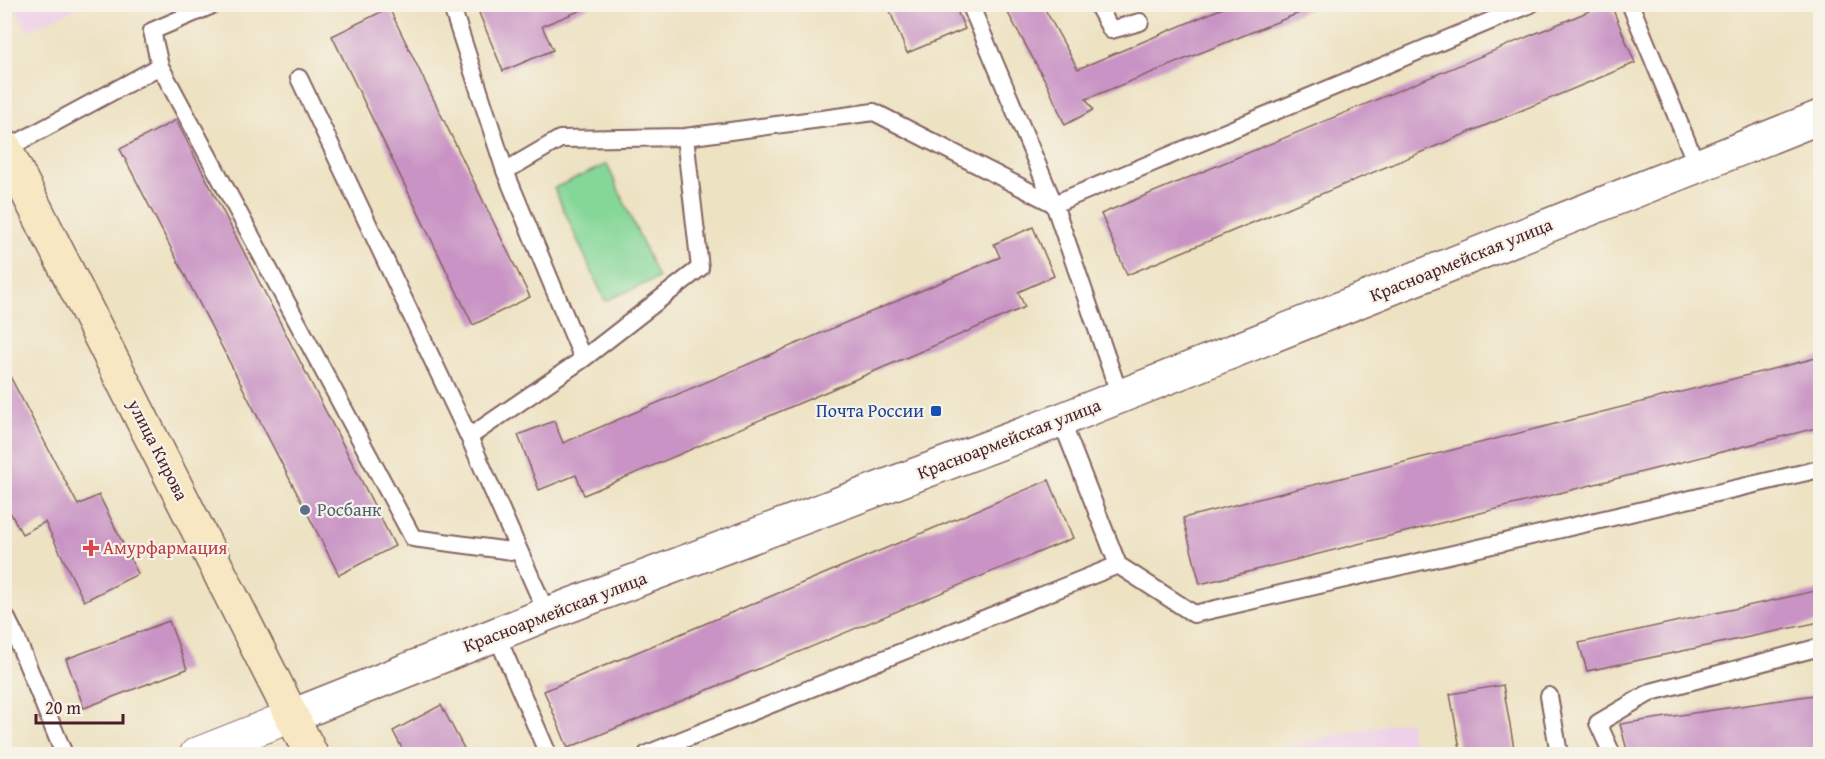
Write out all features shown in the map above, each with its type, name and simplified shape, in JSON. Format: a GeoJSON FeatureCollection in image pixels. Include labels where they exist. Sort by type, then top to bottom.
{"type":"FeatureCollection","features":[{"type":"Feature","properties":{"kind":"main road","name":"улица Кирова"},"geometry":{"type":"LineString","coordinates":[[5,147],[311,754]]}},
{"type":"Feature","properties":{"kind":"street","name":"Красноармейская улица"},"geometry":{"type":"LineString","coordinates":[[196,754],[547,614],[1061,420],[1821,117]]}},
{"type":"Feature","properties":{"kind":"lane"},"geometry":{"type":"LineString","coordinates":[[215,4],[152,31],[160,66],[413,538],[519,552]]}},
{"type":"Feature","properties":{"kind":"lane"},"geometry":{"type":"LineString","coordinates":[[451,4],[505,171],[584,359]]}},
{"type":"Feature","properties":{"kind":"lane"},"geometry":{"type":"LineString","coordinates":[[970,4],[1054,204],[1120,396]]}},
{"type":"Feature","properties":{"kind":"lane"},"geometry":{"type":"LineString","coordinates":[[1097,4],[1111,30],[1140,22]]}},
{"type":"Feature","properties":{"kind":"lane"},"geometry":{"type":"LineString","coordinates":[[505,171],[560,139],[685,137],[874,112],[1054,204],[1531,4]]}},
{"type":"Feature","properties":{"kind":"lane"},"geometry":{"type":"LineString","coordinates":[[1631,5],[1697,166]]}},
{"type":"Feature","properties":{"kind":"lane"},"geometry":{"type":"LineString","coordinates":[[5,147],[160,66]]}},
{"type":"Feature","properties":{"kind":"lane"},"geometry":{"type":"LineString","coordinates":[[299,78],[469,436],[547,614]]}},
{"type":"Feature","properties":{"kind":"lane"},"geometry":{"type":"LineString","coordinates":[[469,436],[584,359],[700,268],[685,137]]}},
{"type":"Feature","properties":{"kind":"lane"},"geometry":{"type":"LineString","coordinates":[[1061,420],[1118,565],[1194,614],[1821,469]]}},
{"type":"Feature","properties":{"kind":"lane"},"geometry":{"type":"LineString","coordinates":[[647,754],[1118,565]]}},
{"type":"Feature","properties":{"kind":"lane"},"geometry":{"type":"LineString","coordinates":[[4,613],[64,754]]}},
{"type":"Feature","properties":{"kind":"lane"},"geometry":{"type":"LineString","coordinates":[[496,634],[548,754]]}},
{"type":"Feature","properties":{"kind":"lane"},"geometry":{"type":"LineString","coordinates":[[1612,754],[1598,723],[1651,692],[1821,647]]}},
{"type":"Feature","properties":{"kind":"lane"},"geometry":{"type":"LineString","coordinates":[[1549,696],[1559,754]]}},
{"type":"Feature","properties":{"kind":"shaded area"},"geometry":{"type":"Polygon","coordinates":[[[14,5],[83,5],[27,31],[14,5]]]}},
{"type":"Feature","properties":{"kind":"shaded area"},"geometry":{"type":"Polygon","coordinates":[[[1409,720],[1414,754],[1244,754],[1409,720]]]}},
{"type":"Feature","properties":{"kind":"green space"},"geometry":{"type":"Polygon","coordinates":[[[607,164],[658,278],[605,301],[554,188],[607,164]]]}},
{"type":"Feature","properties":{"kind":"building"},"geometry":{"type":"Polygon","coordinates":[[[500,4],[594,5],[542,26],[553,50],[503,71],[479,13],[500,4]]]}},
{"type":"Feature","properties":{"kind":"building"},"geometry":{"type":"Polygon","coordinates":[[[887,4],[954,4],[965,29],[907,53],[887,4]]]}},
{"type":"Feature","properties":{"kind":"building"},"geometry":{"type":"Polygon","coordinates":[[[1003,4],[1042,4],[1078,69],[1230,5],[1319,5],[1086,99],[1093,110],[1065,125],[1047,84],[1003,4]]]}},
{"type":"Feature","properties":{"kind":"building"},"geometry":{"type":"Polygon","coordinates":[[[1604,5],[1611,5],[1635,63],[1127,275],[1101,214],[1604,5]]]}},
{"type":"Feature","properties":{"kind":"building"},"geometry":{"type":"Polygon","coordinates":[[[389,8],[530,297],[473,325],[332,36],[389,8]]]}},
{"type":"Feature","properties":{"kind":"building"},"geometry":{"type":"Polygon","coordinates":[[[176,120],[395,546],[339,575],[120,149],[176,120]]]}},
{"type":"Feature","properties":{"kind":"building"},"geometry":{"type":"Polygon","coordinates":[[[1033,227],[1054,276],[1018,292],[1025,307],[584,495],[576,475],[539,490],[518,435],[554,421],[563,443],[1000,257],[994,244],[1033,227]]]}},
{"type":"Feature","properties":{"kind":"building"},"geometry":{"type":"Polygon","coordinates":[[[1820,357],[1820,427],[1200,584],[1183,518],[1820,357]]]}},
{"type":"Feature","properties":{"kind":"building"},"geometry":{"type":"Polygon","coordinates":[[[4,365],[78,505],[99,495],[138,574],[84,601],[45,522],[22,534],[4,501],[4,365]]]}},
{"type":"Feature","properties":{"kind":"building"},"geometry":{"type":"Polygon","coordinates":[[[1049,480],[1073,538],[568,748],[544,691],[1049,480]]]}},
{"type":"Feature","properties":{"kind":"building"},"geometry":{"type":"Polygon","coordinates":[[[1820,590],[1820,622],[1587,671],[1579,643],[1820,590]]]}},
{"type":"Feature","properties":{"kind":"building"},"geometry":{"type":"Polygon","coordinates":[[[169,621],[187,669],[84,708],[66,659],[169,621]]]}},
{"type":"Feature","properties":{"kind":"building"},"geometry":{"type":"Polygon","coordinates":[[[1503,685],[1515,754],[1461,754],[1450,694],[1503,685]]]}},
{"type":"Feature","properties":{"kind":"building"},"geometry":{"type":"Polygon","coordinates":[[[1820,694],[1820,754],[1628,754],[1620,724],[1820,694]]]}},
{"type":"Feature","properties":{"kind":"building"},"geometry":{"type":"Polygon","coordinates":[[[441,705],[467,754],[405,754],[393,731],[441,705]]]}},
{"type":"Feature","properties":{"kind":"place","name":"Почта России"},"geometry":{"type":"Point","coordinates":[936,411]}},
{"type":"Feature","properties":{"kind":"place","name":"Росбанк"},"geometry":{"type":"Point","coordinates":[305,510]}},
{"type":"Feature","properties":{"kind":"place","name":"Амурфармация"},"geometry":{"type":"Point","coordinates":[91,548]}}]}
